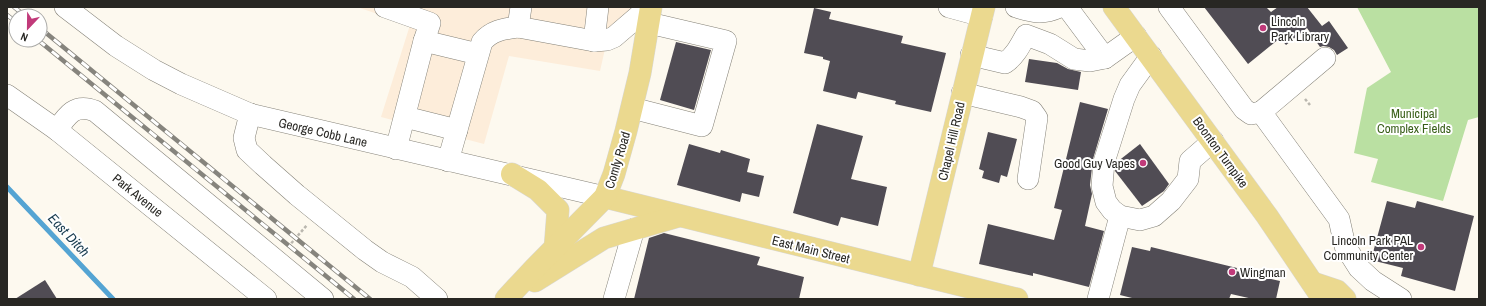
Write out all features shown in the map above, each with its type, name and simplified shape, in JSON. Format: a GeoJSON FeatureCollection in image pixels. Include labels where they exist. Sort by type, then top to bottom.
{"type":"FeatureCollection","features":[{"type":"Feature","properties":{"kind":"main road","name":"Boonton Turnpike"},"geometry":{"type":"LineString","coordinates":[[1121,10],[1136,36],[1267,216],[1318,291]]}},
{"type":"Feature","properties":{"kind":"main road","name":"Chapel Hill Road"},"geometry":{"type":"LineString","coordinates":[[919,275],[971,55],[983,11]]}},
{"type":"Feature","properties":{"kind":"main road","name":"Comly Road"},"geometry":{"type":"LineString","coordinates":[[507,299],[534,269],[605,197],[614,174],[632,108],[650,12]]}},
{"type":"Feature","properties":{"kind":"main road"},"geometry":{"type":"LineString","coordinates":[[512,174],[538,190],[558,210],[555,249]]}},
{"type":"Feature","properties":{"kind":"main road","name":"East Main Street"},"geometry":{"type":"LineString","coordinates":[[605,197],[1017,299]]}},
{"type":"Feature","properties":{"kind":"main road"},"geometry":{"type":"LineString","coordinates":[[507,299],[604,238],[680,215]]}},
{"type":"Feature","properties":{"kind":"main road"},"geometry":{"type":"LineString","coordinates":[[1318,291],[1337,291],[1345,299]]}},
{"type":"Feature","properties":{"kind":"street","name":"George Cobb Lane"},"geometry":{"type":"LineString","coordinates":[[65,7],[116,46],[154,70],[226,105],[250,114],[448,161],[512,174],[605,197]]}},
{"type":"Feature","properties":{"kind":"street"},"geometry":{"type":"LineString","coordinates":[[385,7],[430,23],[396,149]]}},
{"type":"Feature","properties":{"kind":"street"},"geometry":{"type":"LineString","coordinates":[[594,41],[598,7]]}},
{"type":"Feature","properties":{"kind":"street"},"geometry":{"type":"LineString","coordinates":[[949,7],[983,11]]}},
{"type":"Feature","properties":{"kind":"street"},"geometry":{"type":"LineString","coordinates":[[971,55],[1004,63],[1011,59],[1015,54],[1026,35],[1024,9],[1048,12],[1060,7]]}},
{"type":"Feature","properties":{"kind":"street"},"geometry":{"type":"LineString","coordinates":[[1067,7],[1105,58]]}},
{"type":"Feature","properties":{"kind":"street"},"geometry":{"type":"LineString","coordinates":[[1169,7],[1244,109],[1251,114],[1261,112],[1325,58]]}},
{"type":"Feature","properties":{"kind":"street"},"geometry":{"type":"LineString","coordinates":[[448,161],[482,42],[486,36],[520,17],[594,41],[607,40],[614,37],[650,12],[726,41],[702,126],[632,108]]}},
{"type":"Feature","properties":{"kind":"street"},"geometry":{"type":"LineString","coordinates":[[1026,35],[1050,44],[1074,59],[1090,61],[1105,58],[1136,36]]}},
{"type":"Feature","properties":{"kind":"street"},"geometry":{"type":"LineString","coordinates":[[424,41],[478,54]]}},
{"type":"Feature","properties":{"kind":"street"},"geometry":{"type":"LineString","coordinates":[[1151,56],[1130,85],[1124,99],[1104,162],[1102,186],[1106,202],[1112,210],[1120,216],[1140,220],[1154,216],[1171,201],[1188,178],[1190,161],[1213,142]]}},
{"type":"Feature","properties":{"kind":"street"},"geometry":{"type":"LineString","coordinates":[[962,93],[1032,111],[1037,118],[1028,179]]}},
{"type":"Feature","properties":{"kind":"street","name":"Park Avenue"},"geometry":{"type":"LineString","coordinates":[[7,95],[57,130],[266,299]]}},
{"type":"Feature","properties":{"kind":"street"},"geometry":{"type":"LineString","coordinates":[[57,130],[66,117],[73,111],[87,108],[95,111],[323,299]]}},
{"type":"Feature","properties":{"kind":"street"},"geometry":{"type":"LineString","coordinates":[[1261,112],[1339,220],[1345,246],[1359,268],[1373,281],[1401,299]]}},
{"type":"Feature","properties":{"kind":"street"},"geometry":{"type":"LineString","coordinates":[[250,114],[244,138],[247,150],[263,166],[365,250],[382,262],[412,277],[437,299]]}},
{"type":"Feature","properties":{"kind":"street"},"geometry":{"type":"LineString","coordinates":[[405,117],[457,130]]}},
{"type":"Feature","properties":{"kind":"street"},"geometry":{"type":"LineString","coordinates":[[1098,299],[1120,216]]}},
{"type":"Feature","properties":{"kind":"street"},"geometry":{"type":"LineString","coordinates":[[614,299],[634,229]]}},
{"type":"Feature","properties":{"kind":"path"},"geometry":{"type":"LineString","coordinates":[[277,262],[318,212]]}},
{"type":"Feature","properties":{"kind":"shaded area"},"geometry":{"type":"Polygon","coordinates":[[[357,7],[638,7],[605,49],[600,71],[509,56],[484,144],[381,117],[410,25],[357,7]]]}},
{"type":"Feature","properties":{"kind":"green space","name":"Municipal Complex Fields"},"geometry":{"type":"Polygon","coordinates":[[[1357,7],[1479,7],[1479,117],[1468,120],[1443,201],[1371,182],[1378,159],[1354,153],[1367,88],[1391,72],[1357,7]]]}},
{"type":"Feature","properties":{"kind":"building","name":"Lincoln Park Library"},"geometry":{"type":"Polygon","coordinates":[[[1204,7],[1266,7],[1271,12],[1278,7],[1307,7],[1322,26],[1329,21],[1348,48],[1337,55],[1334,50],[1329,47],[1320,47],[1307,28],[1286,45],[1280,38],[1248,64],[1204,7]]]}},
{"type":"Feature","properties":{"kind":"building"},"geometry":{"type":"Polygon","coordinates":[[[814,8],[831,12],[829,19],[903,36],[901,43],[946,53],[931,112],[895,104],[896,101],[858,92],[856,99],[823,91],[830,61],[823,59],[823,57],[804,53],[814,8]]]}},
{"type":"Feature","properties":{"kind":"building"},"geometry":{"type":"Polygon","coordinates":[[[676,42],[711,50],[694,110],[660,100],[676,42]]]}},
{"type":"Feature","properties":{"kind":"building"},"geometry":{"type":"Polygon","coordinates":[[[1029,59],[1057,63],[1068,69],[1081,72],[1078,90],[1025,82],[1029,59]]]}},
{"type":"Feature","properties":{"kind":"building"},"geometry":{"type":"Polygon","coordinates":[[[1080,102],[1108,109],[1093,159],[1090,185],[1092,194],[1085,226],[1104,231],[1089,287],[1033,273],[1033,276],[979,264],[988,224],[1054,240],[1062,210],[1054,208],[1080,102]]]}},
{"type":"Feature","properties":{"kind":"building"},"geometry":{"type":"Polygon","coordinates":[[[817,124],[863,136],[851,179],[887,187],[878,226],[841,217],[838,226],[793,213],[817,124]]]}},
{"type":"Feature","properties":{"kind":"building"},"geometry":{"type":"Polygon","coordinates":[[[988,132],[1017,139],[1007,177],[1001,175],[999,183],[982,178],[984,171],[979,169],[988,132]]]}},
{"type":"Feature","properties":{"kind":"building"},"geometry":{"type":"Polygon","coordinates":[[[689,144],[720,153],[721,150],[750,159],[747,172],[764,176],[759,197],[742,193],[740,202],[677,185],[689,144]]]}},
{"type":"Feature","properties":{"kind":"building"},"geometry":{"type":"Polygon","coordinates":[[[1140,144],[1169,184],[1164,191],[1142,206],[1115,171],[1117,162],[1140,144]]]}},
{"type":"Feature","properties":{"kind":"building","name":"Lincoln Park PAL Community Center"},"geometry":{"type":"Polygon","coordinates":[[[1387,201],[1415,208],[1417,201],[1474,216],[1455,291],[1401,276],[1403,268],[1371,260],[1387,201]]]}},
{"type":"Feature","properties":{"kind":"building"},"geometry":{"type":"Polygon","coordinates":[[[664,233],[760,257],[757,265],[804,277],[799,299],[634,299],[649,238],[664,233]]]}},
{"type":"Feature","properties":{"kind":"building"},"geometry":{"type":"Polygon","coordinates":[[[1132,247],[1150,251],[1151,247],[1237,268],[1236,271],[1280,281],[1276,299],[1253,299],[1231,294],[1229,299],[1136,299],[1120,295],[1132,247]]]}},
{"type":"Feature","properties":{"kind":"building"},"geometry":{"type":"Polygon","coordinates":[[[45,280],[57,299],[15,299],[45,280]]]}},
{"type":"Feature","properties":{"kind":"waterway","name":"East Ditch"},"geometry":{"type":"LineString","coordinates":[[7,187],[113,299]]}},
{"type":"Feature","properties":{"kind":"railway"},"geometry":{"type":"LineString","coordinates":[[48,35],[370,299]]}},
{"type":"Feature","properties":{"kind":"railway"},"geometry":{"type":"LineString","coordinates":[[48,48],[354,299]]}},
{"type":"Feature","properties":{"kind":"place","name":"Lincoln Park Library"},"geometry":{"type":"Point","coordinates":[1263,28]}},
{"type":"Feature","properties":{"kind":"place","name":"Good Guy Vapes"},"geometry":{"type":"Point","coordinates":[1143,163]}},
{"type":"Feature","properties":{"kind":"place","name":"Lincoln Park PAL Community Center"},"geometry":{"type":"Point","coordinates":[1421,247]}},
{"type":"Feature","properties":{"kind":"place","name":"Wingman"},"geometry":{"type":"Point","coordinates":[1232,272]}}]}
